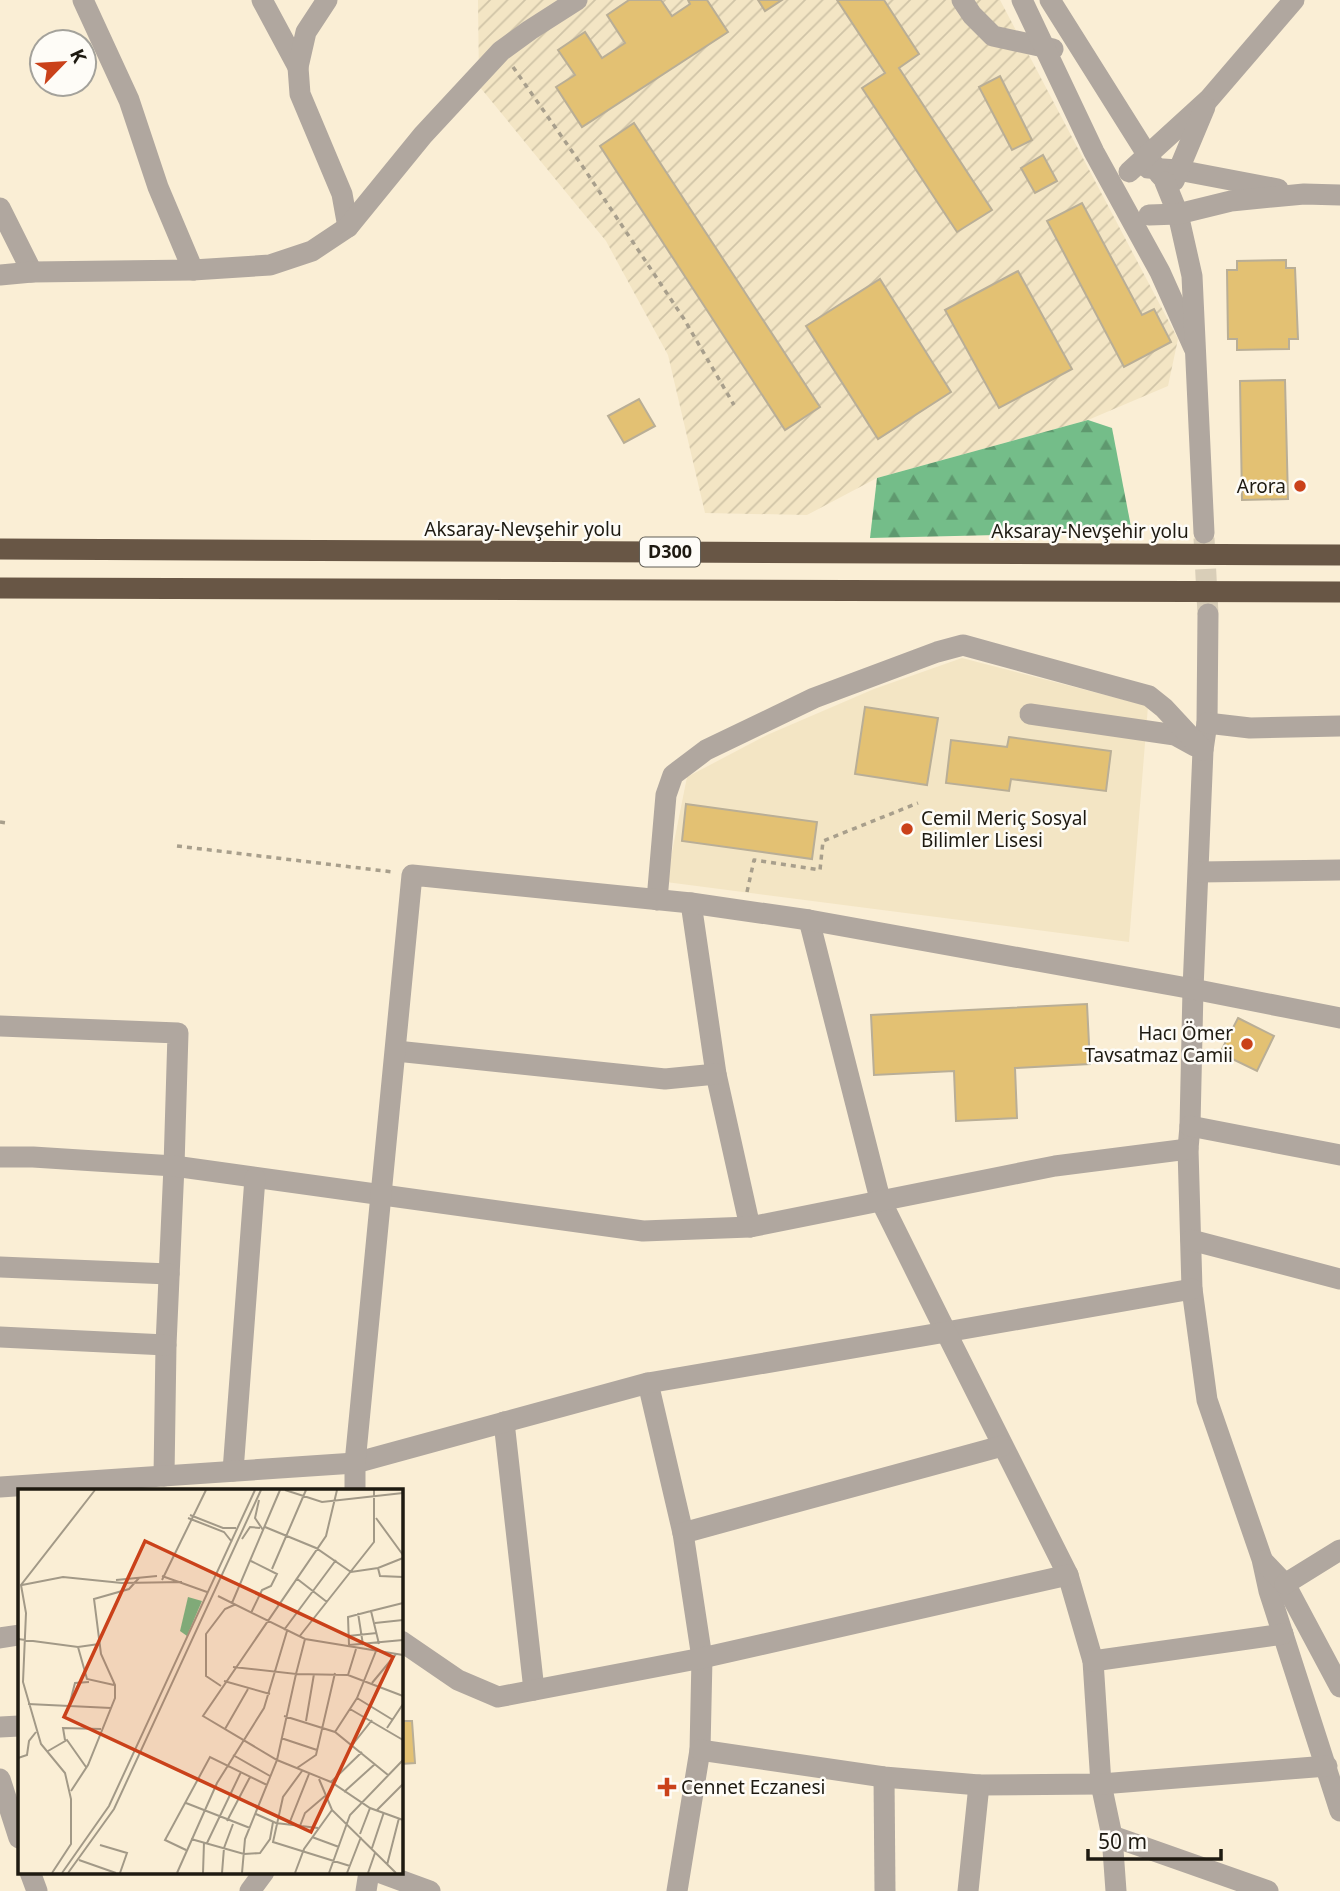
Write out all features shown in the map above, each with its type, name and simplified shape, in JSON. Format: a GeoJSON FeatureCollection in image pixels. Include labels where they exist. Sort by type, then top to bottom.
{"type":"FeatureCollection","features":[{"type":"Feature","properties":{"kind":"highway","name":"Aksaray-Nevşehir yolu"},"geometry":{"type":"LineString","coordinates":[[0,549],[1340,555]]}},
{"type":"Feature","properties":{"kind":"highway","name":"D300"},"geometry":{"type":"LineString","coordinates":[[0,588],[1340,592]]}},
{"type":"Feature","properties":{"kind":"street"},"geometry":{"type":"LineString","coordinates":[[262,0],[298,67]]}},
{"type":"Feature","properties":{"kind":"street"},"geometry":{"type":"LineString","coordinates":[[327,0],[306,32],[298,67],[300,94],[342,194],[348,227]]}},
{"type":"Feature","properties":{"kind":"street"},"geometry":{"type":"LineString","coordinates":[[962,0],[972,15],[993,36],[1068,52],[1090,66]]}},
{"type":"Feature","properties":{"kind":"street"},"geometry":{"type":"LineString","coordinates":[[1022,0],[1094,152],[1160,272],[1194,348]]}},
{"type":"Feature","properties":{"kind":"street"},"geometry":{"type":"LineString","coordinates":[[1050,0],[1159,179],[1192,276],[1204,533]]}},
{"type":"Feature","properties":{"kind":"street"},"geometry":{"type":"LineString","coordinates":[[1294,0],[1209,99],[1159,179],[1149,215],[1133,213],[1121,202],[1119,193],[1124,178],[1159,179],[1304,194],[1340,195]]}},
{"type":"Feature","properties":{"kind":"street"},"geometry":{"type":"LineString","coordinates":[[90,2],[129,100],[158,187],[194,270]]}},
{"type":"Feature","properties":{"kind":"street"},"geometry":{"type":"LineString","coordinates":[[0,275],[32,272],[194,270],[270,265],[312,251],[348,227],[423,135],[502,51],[565,3]]}},
{"type":"Feature","properties":{"kind":"street"},"geometry":{"type":"LineString","coordinates":[[1159,179],[1209,99]]}},
{"type":"Feature","properties":{"kind":"street"},"geometry":{"type":"LineString","coordinates":[[1159,179],[1231,201],[1304,194]]}},
{"type":"Feature","properties":{"kind":"street"},"geometry":{"type":"LineString","coordinates":[[0,208],[32,272]]}},
{"type":"Feature","properties":{"kind":"street"},"geometry":{"type":"LineString","coordinates":[[1208,614],[1207,723],[1203,750],[1188,1149],[1192,1289],[1207,1400],[1262,1559],[1269,1591],[1340,1811]]}},
{"type":"Feature","properties":{"kind":"street"},"geometry":{"type":"LineString","coordinates":[[657,900],[666,794],[673,775],[706,750],[814,698],[937,652],[963,645],[1149,696],[1164,708],[1203,750]]}},
{"type":"Feature","properties":{"kind":"street"},"geometry":{"type":"LineString","coordinates":[[1030,714],[1175,735],[1203,750]]}},
{"type":"Feature","properties":{"kind":"street"},"geometry":{"type":"LineString","coordinates":[[1207,723],[1250,728],[1340,726]]}},
{"type":"Feature","properties":{"kind":"street"},"geometry":{"type":"LineString","coordinates":[[1199,872],[1340,870]]}},
{"type":"Feature","properties":{"kind":"street"},"geometry":{"type":"LineString","coordinates":[[355,1489],[355,1463],[412,874],[691,903],[809,920],[1340,1018]]}},
{"type":"Feature","properties":{"kind":"street"},"geometry":{"type":"LineString","coordinates":[[691,903],[716,1074],[750,1227]]}},
{"type":"Feature","properties":{"kind":"street"},"geometry":{"type":"LineString","coordinates":[[809,920],[880,1199],[1068,1575],[1093,1661],[1101,1784],[1112,1836],[1116,1891]]}},
{"type":"Feature","properties":{"kind":"street"},"geometry":{"type":"LineString","coordinates":[[0,1026],[178,1033],[166,1345],[164,1476]]}},
{"type":"Feature","properties":{"kind":"street"},"geometry":{"type":"LineString","coordinates":[[396,1051],[665,1079],[716,1074]]}},
{"type":"Feature","properties":{"kind":"street"},"geometry":{"type":"LineString","coordinates":[[1190,1126],[1340,1155]]}},
{"type":"Feature","properties":{"kind":"street"},"geometry":{"type":"LineString","coordinates":[[0,1157],[174,1166],[643,1231],[750,1227],[1055,1166],[1188,1149]]}},
{"type":"Feature","properties":{"kind":"street"},"geometry":{"type":"LineString","coordinates":[[233,1471],[255,1178]]}},
{"type":"Feature","properties":{"kind":"street"},"geometry":{"type":"LineString","coordinates":[[1191,1240],[1340,1279]]}},
{"type":"Feature","properties":{"kind":"street"},"geometry":{"type":"LineString","coordinates":[[0,1267],[169,1274]]}},
{"type":"Feature","properties":{"kind":"street"},"geometry":{"type":"LineString","coordinates":[[0,1487],[355,1463],[648,1383],[1192,1289]]}},
{"type":"Feature","properties":{"kind":"street"},"geometry":{"type":"LineString","coordinates":[[0,1336],[166,1345]]}},
{"type":"Feature","properties":{"kind":"street"},"geometry":{"type":"LineString","coordinates":[[648,1383],[683,1533],[702,1658],[701,1750],[677,1891]]}},
{"type":"Feature","properties":{"kind":"street"},"geometry":{"type":"LineString","coordinates":[[504,1422],[534,1690]]}},
{"type":"Feature","properties":{"kind":"street"},"geometry":{"type":"LineString","coordinates":[[683,1533],[1002,1446]]}},
{"type":"Feature","properties":{"kind":"street"},"geometry":{"type":"LineString","coordinates":[[1285,1584],[1340,1550]]}},
{"type":"Feature","properties":{"kind":"street"},"geometry":{"type":"LineString","coordinates":[[1262,1559],[1285,1584],[1334,1662],[1340,1687]]}},
{"type":"Feature","properties":{"kind":"street"},"geometry":{"type":"LineString","coordinates":[[402,1642],[458,1680],[498,1697],[702,1658],[1068,1575]]}},
{"type":"Feature","properties":{"kind":"street"},"geometry":{"type":"LineString","coordinates":[[1093,1661],[1283,1634]]}},
{"type":"Feature","properties":{"kind":"street"},"geometry":{"type":"LineString","coordinates":[[0,1638],[18,1635]]}},
{"type":"Feature","properties":{"kind":"street"},"geometry":{"type":"LineString","coordinates":[[0,1727],[18,1726]]}},
{"type":"Feature","properties":{"kind":"street"},"geometry":{"type":"LineString","coordinates":[[701,1750],[884,1777],[979,1785],[1101,1784],[1327,1766]]}},
{"type":"Feature","properties":{"kind":"street"},"geometry":{"type":"LineString","coordinates":[[884,1777],[885,1891]]}},
{"type":"Feature","properties":{"kind":"street"},"geometry":{"type":"LineString","coordinates":[[0,1779],[13,1800],[18,1832]]}},
{"type":"Feature","properties":{"kind":"street"},"geometry":{"type":"LineString","coordinates":[[968,1891],[979,1785]]}},
{"type":"Feature","properties":{"kind":"street"},"geometry":{"type":"LineString","coordinates":[[1112,1836],[1268,1891]]}},
{"type":"Feature","properties":{"kind":"street"},"geometry":{"type":"LineString","coordinates":[[31,1874],[37,1891]]}},
{"type":"Feature","properties":{"kind":"street"},"geometry":{"type":"LineString","coordinates":[[250,1891],[263,1874]]}},
{"type":"Feature","properties":{"kind":"street"},"geometry":{"type":"LineString","coordinates":[[383,1874],[430,1891]]}},
{"type":"Feature","properties":{"kind":"path"},"geometry":{"type":"LineString","coordinates":[[502,51],[684,319],[734,405]]}},
{"type":"Feature","properties":{"kind":"path"},"geometry":{"type":"LineString","coordinates":[[743,911],[754,860],[820,870],[823,841],[918,803]]}},
{"type":"Feature","properties":{"kind":"path"},"geometry":{"type":"LineString","coordinates":[[0,822],[8,823]]}},
{"type":"Feature","properties":{"kind":"path"},"geometry":{"type":"LineString","coordinates":[[177,846],[412,874]]}},
{"type":"Feature","properties":{"kind":"shaded area"},"geometry":{"type":"Polygon","coordinates":[[[478,0],[1000,0],[1178,339],[1168,386],[1088,420],[877,478],[807,515],[705,513],[668,355],[606,241],[479,86],[478,0]]]}},
{"type":"Feature","properties":{"kind":"shaded area","name":"Cemil Meriç Sosyal Bilimler Lisesi"},"geometry":{"type":"Polygon","coordinates":[[[962,658],[1148,706],[1129,942],[666,882],[687,777],[767,735],[874,689],[962,658]]]}},
{"type":"Feature","properties":{"kind":"green space"},"geometry":{"type":"Polygon","coordinates":[[[1088,420],[1112,428],[1132,532],[870,538],[877,478],[1088,420]]]}},
{"type":"Feature","properties":{"kind":"building"},"geometry":{"type":"Polygon","coordinates":[[[629,0],[661,0],[672,16],[690,4],[688,0],[707,0],[728,32],[582,127],[556,87],[575,75],[558,50],[585,32],[602,58],[625,43],[607,15],[629,0]]]}},
{"type":"Feature","properties":{"kind":"building"},"geometry":{"type":"Polygon","coordinates":[[[758,0],[782,0],[765,11],[758,0]]]}},
{"type":"Feature","properties":{"kind":"building"},"geometry":{"type":"Polygon","coordinates":[[[837,0],[884,0],[919,54],[899,68],[992,210],[957,232],[862,88],[885,73],[837,0]]]}},
{"type":"Feature","properties":{"kind":"building"},"geometry":{"type":"Polygon","coordinates":[[[1000,76],[1032,140],[1012,150],[979,87],[1000,76]]]}},
{"type":"Feature","properties":{"kind":"building"},"geometry":{"type":"Polygon","coordinates":[[[634,123],[820,407],[785,430],[600,146],[634,123]]]}},
{"type":"Feature","properties":{"kind":"building"},"geometry":{"type":"Polygon","coordinates":[[[1043,155],[1057,181],[1035,193],[1021,168],[1043,155]]]}},
{"type":"Feature","properties":{"kind":"building"},"geometry":{"type":"Polygon","coordinates":[[[1082,203],[1142,315],[1154,309],[1171,342],[1124,367],[1047,221],[1082,203]]]}},
{"type":"Feature","properties":{"kind":"building"},"geometry":{"type":"Polygon","coordinates":[[[1286,260],[1286,268],[1295,268],[1298,339],[1289,339],[1289,349],[1237,350],[1237,339],[1228,339],[1227,270],[1237,270],[1237,261],[1286,260]]]}},
{"type":"Feature","properties":{"kind":"building"},"geometry":{"type":"Polygon","coordinates":[[[1018,271],[1072,369],[999,408],[945,310],[1018,271]]]}},
{"type":"Feature","properties":{"kind":"building"},"geometry":{"type":"Polygon","coordinates":[[[880,279],[951,392],[878,439],[806,326],[880,279]]]}},
{"type":"Feature","properties":{"kind":"building"},"geometry":{"type":"Polygon","coordinates":[[[1285,380],[1288,499],[1242,500],[1240,381],[1285,380]]]}},
{"type":"Feature","properties":{"kind":"building"},"geometry":{"type":"Polygon","coordinates":[[[639,399],[655,426],[624,443],[608,416],[639,399]]]}},
{"type":"Feature","properties":{"kind":"building"},"geometry":{"type":"Polygon","coordinates":[[[865,707],[938,718],[927,785],[855,774],[865,707]]]}},
{"type":"Feature","properties":{"kind":"building"},"geometry":{"type":"Polygon","coordinates":[[[1009,737],[1111,751],[1106,791],[1011,779],[1009,791],[946,783],[951,740],[1007,747],[1009,737]]]}},
{"type":"Feature","properties":{"kind":"building"},"geometry":{"type":"Polygon","coordinates":[[[686,804],[817,822],[812,859],[682,841],[686,804]]]}},
{"type":"Feature","properties":{"kind":"building"},"geometry":{"type":"Polygon","coordinates":[[[1087,1004],[1090,1064],[1015,1068],[1017,1118],[956,1121],[954,1071],[874,1075],[871,1015],[1087,1004]]]}},
{"type":"Feature","properties":{"kind":"building","name":"Hacı Ömer Tavsatmaz Camii"},"geometry":{"type":"Polygon","coordinates":[[[1238,1018],[1274,1036],[1257,1071],[1220,1053],[1238,1018]]]}},
{"type":"Feature","properties":{"kind":"building"},"geometry":{"type":"Polygon","coordinates":[[[402,1721],[412,1721],[415,1763],[402,1764],[402,1721]]]}},
{"type":"Feature","properties":{"kind":"tunnel"},"geometry":{"type":"LineString","coordinates":[[1204,538],[1208,614]]}},
{"type":"Feature","properties":{"kind":"place","name":"Arora"},"geometry":{"type":"Point","coordinates":[1300,486]}},
{"type":"Feature","properties":{"kind":"place","name":"Cemil Meriç Sosyal Bilimler Lisesi"},"geometry":{"type":"Point","coordinates":[907,829]}},
{"type":"Feature","properties":{"kind":"place","name":"Hacı Ömer Tavsatmaz Camii"},"geometry":{"type":"Point","coordinates":[1247,1044]}},
{"type":"Feature","properties":{"kind":"place","name":"Cennet Eczanesi"},"geometry":{"type":"Point","coordinates":[667,1787]}}]}
